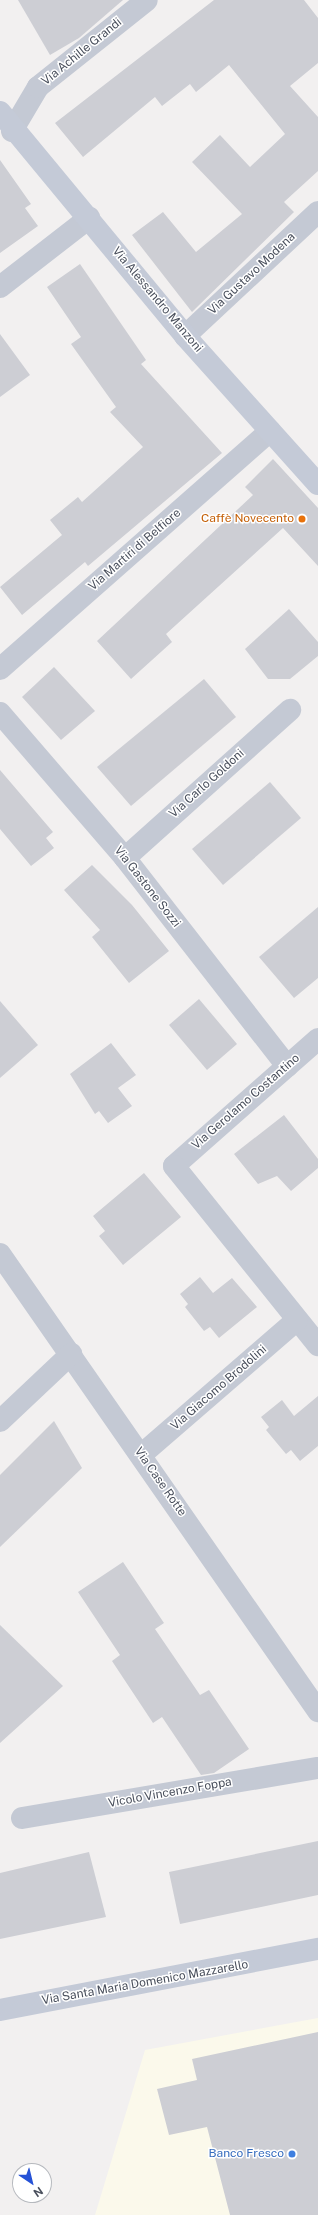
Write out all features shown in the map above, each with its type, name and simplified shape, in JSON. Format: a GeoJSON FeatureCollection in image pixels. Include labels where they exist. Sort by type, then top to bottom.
{"type":"FeatureCollection","features":[{"type":"Feature","properties":{"kind":"street","name":"Via Achille Grandi"},"geometry":{"type":"LineString","coordinates":[[12,131],[38,87],[147,0]]}},
{"type":"Feature","properties":{"kind":"street","name":"Via Alessandro Manzoni"},"geometry":{"type":"LineString","coordinates":[[0,112],[12,131],[89,218],[185,336],[270,431],[316,476]]}},
{"type":"Feature","properties":{"kind":"street","name":"Via Gustavo Modena"},"geometry":{"type":"LineString","coordinates":[[185,336],[318,212]]}},
{"type":"Feature","properties":{"kind":"street"},"geometry":{"type":"LineString","coordinates":[[0,287],[89,218]]}},
{"type":"Feature","properties":{"kind":"street","name":"Via Martiri di Belfiore"},"geometry":{"type":"LineString","coordinates":[[0,669],[270,431]]}},
{"type":"Feature","properties":{"kind":"street","name":"Via Carlo Goldoni"},"geometry":{"type":"LineString","coordinates":[[125,858],[290,710]]}},
{"type":"Feature","properties":{"kind":"street","name":"Via Gastone Sozzi"},"geometry":{"type":"LineString","coordinates":[[0,712],[125,858],[287,1066]]}},
{"type":"Feature","properties":{"kind":"street","name":"Via Gerolamo Costantino"},"geometry":{"type":"LineString","coordinates":[[297,1320],[174,1166],[318,1039]]}},
{"type":"Feature","properties":{"kind":"street","name":"Via Case Rotte"},"geometry":{"type":"LineString","coordinates":[[0,1254],[318,1711]]}},
{"type":"Feature","properties":{"kind":"street"},"geometry":{"type":"LineString","coordinates":[[297,1320],[318,1346]]}},
{"type":"Feature","properties":{"kind":"street","name":"Via Giacomo Brodolini"},"geometry":{"type":"LineString","coordinates":[[141,1455],[297,1320]]}},
{"type":"Feature","properties":{"kind":"street"},"geometry":{"type":"LineString","coordinates":[[0,1421],[71,1354]]}},
{"type":"Feature","properties":{"kind":"street","name":"Vicolo Vincenzo Foppa"},"geometry":{"type":"LineString","coordinates":[[22,1818],[318,1768]]}},
{"type":"Feature","properties":{"kind":"street","name":"Via Santa Maria Domenico Mazzarello"},"geometry":{"type":"LineString","coordinates":[[0,2010],[290,1957],[318,1949]]}},
{"type":"Feature","properties":{"kind":"street","name":"Via Santa Maria Domenico Mazzarello"},"geometry":{"type":"LineString","coordinates":[[290,1957],[318,1958]]}},
{"type":"Feature","properties":{"kind":"shaded area"},"geometry":{"type":"Polygon","coordinates":[[[318,2018],[318,2215],[95,2215],[145,2050],[318,2018]]]}},
{"type":"Feature","properties":{"kind":"building"},"geometry":{"type":"Polygon","coordinates":[[[18,0],[123,0],[79,38],[50,55],[18,0]]]}},
{"type":"Feature","properties":{"kind":"building"},"geometry":{"type":"Polygon","coordinates":[[[214,0],[304,0],[318,18],[318,63],[290,86],[318,117],[318,171],[284,202],[294,212],[192,312],[132,235],[163,212],[196,252],[242,214],[192,162],[220,135],[250,167],[285,134],[229,65],[196,92],[190,84],[162,106],[155,97],[83,157],[55,123],[214,0]]]}},
{"type":"Feature","properties":{"kind":"building"},"geometry":{"type":"Polygon","coordinates":[[[0,160],[31,204],[25,208],[38,226],[0,253],[0,160]]]}},
{"type":"Feature","properties":{"kind":"building"},"geometry":{"type":"Polygon","coordinates":[[[80,264],[146,360],[141,364],[222,453],[88,566],[85,562],[22,615],[0,587],[62,535],[50,520],[78,497],[82,502],[143,447],[110,412],[116,407],[71,344],[81,337],[47,287],[80,264]]]}},
{"type":"Feature","properties":{"kind":"building"},"geometry":{"type":"Polygon","coordinates":[[[0,334],[30,375],[0,397],[0,334]]]}},
{"type":"Feature","properties":{"kind":"building"},"geometry":{"type":"Polygon","coordinates":[[[273,459],[318,508],[318,566],[283,528],[166,634],[172,642],[131,679],[97,641],[253,495],[245,487],[273,459]]]}},
{"type":"Feature","properties":{"kind":"building"},"geometry":{"type":"Polygon","coordinates":[[[289,609],[318,642],[318,656],[290,679],[268,679],[245,649],[289,609]]]}},
{"type":"Feature","properties":{"kind":"building"},"geometry":{"type":"Polygon","coordinates":[[[54,667],[95,711],[61,740],[22,697],[54,667]]]}},
{"type":"Feature","properties":{"kind":"building"},"geometry":{"type":"Polygon","coordinates":[[[204,679],[236,717],[131,806],[97,767],[204,679]]]}},
{"type":"Feature","properties":{"kind":"building"},"geometry":{"type":"Polygon","coordinates":[[[0,770],[53,832],[46,838],[54,848],[31,866],[0,829],[0,770]]]}},
{"type":"Feature","properties":{"kind":"building"},"geometry":{"type":"Polygon","coordinates":[[[270,782],[301,818],[223,885],[192,849],[270,782]]]}},
{"type":"Feature","properties":{"kind":"building"},"geometry":{"type":"Polygon","coordinates":[[[92,865],[132,905],[169,951],[129,983],[92,937],[100,930],[64,890],[92,865]]]}},
{"type":"Feature","properties":{"kind":"building"},"geometry":{"type":"Polygon","coordinates":[[[318,907],[318,978],[294,998],[259,957],[318,907]]]}},
{"type":"Feature","properties":{"kind":"building"},"geometry":{"type":"Polygon","coordinates":[[[199,999],[237,1044],[207,1070],[169,1025],[199,999]]]}},
{"type":"Feature","properties":{"kind":"building"},"geometry":{"type":"Polygon","coordinates":[[[0,1001],[38,1045],[0,1078],[0,1001]]]}},
{"type":"Feature","properties":{"kind":"building"},"geometry":{"type":"Polygon","coordinates":[[[111,1043],[136,1075],[118,1088],[132,1106],[108,1123],[99,1111],[95,1114],[70,1074],[111,1043]]]}},
{"type":"Feature","properties":{"kind":"building"},"geometry":{"type":"Polygon","coordinates":[[[284,1115],[318,1159],[318,1168],[291,1191],[277,1176],[258,1184],[234,1154],[284,1115]]]}},
{"type":"Feature","properties":{"kind":"building"},"geometry":{"type":"Polygon","coordinates":[[[144,1173],[181,1217],[123,1265],[99,1236],[105,1231],[93,1216],[144,1173]]]}},
{"type":"Feature","properties":{"kind":"building"},"geometry":{"type":"Polygon","coordinates":[[[200,1277],[213,1293],[232,1278],[257,1307],[219,1338],[210,1327],[204,1331],[185,1307],[188,1304],[180,1294],[200,1277]]]}},
{"type":"Feature","properties":{"kind":"building"},"geometry":{"type":"Polygon","coordinates":[[[318,1396],[318,1446],[300,1461],[291,1450],[286,1454],[266,1430],[269,1427],[261,1417],[282,1400],[294,1416],[318,1396]]]}},
{"type":"Feature","properties":{"kind":"building"},"geometry":{"type":"Polygon","coordinates":[[[54,1421],[82,1468],[0,1547],[0,1475],[54,1421]]]}},
{"type":"Feature","properties":{"kind":"building"},"geometry":{"type":"Polygon","coordinates":[[[123,1562],[164,1623],[155,1629],[200,1695],[209,1690],[249,1749],[214,1773],[201,1775],[162,1717],[153,1723],[112,1661],[120,1655],[78,1592],[123,1562]]]}},
{"type":"Feature","properties":{"kind":"building"},"geometry":{"type":"Polygon","coordinates":[[[0,1625],[63,1686],[0,1743],[0,1625]]]}},
{"type":"Feature","properties":{"kind":"building"},"geometry":{"type":"Polygon","coordinates":[[[318,1841],[318,1895],[180,1924],[169,1872],[318,1841]]]}},
{"type":"Feature","properties":{"kind":"building"},"geometry":{"type":"Polygon","coordinates":[[[89,1852],[106,1917],[0,1939],[0,1873],[89,1852]]]}},
{"type":"Feature","properties":{"kind":"building"},"geometry":{"type":"Polygon","coordinates":[[[318,2032],[318,2215],[230,2215],[207,2127],[169,2135],[157,2089],[197,2080],[192,2059],[318,2032]]]}},
{"type":"Feature","properties":{"kind":"place","name":"Caffè Novecento"},"geometry":{"type":"Point","coordinates":[302,519]}},
{"type":"Feature","properties":{"kind":"place","name":"Banco Fresco"},"geometry":{"type":"Point","coordinates":[292,2154]}}]}
